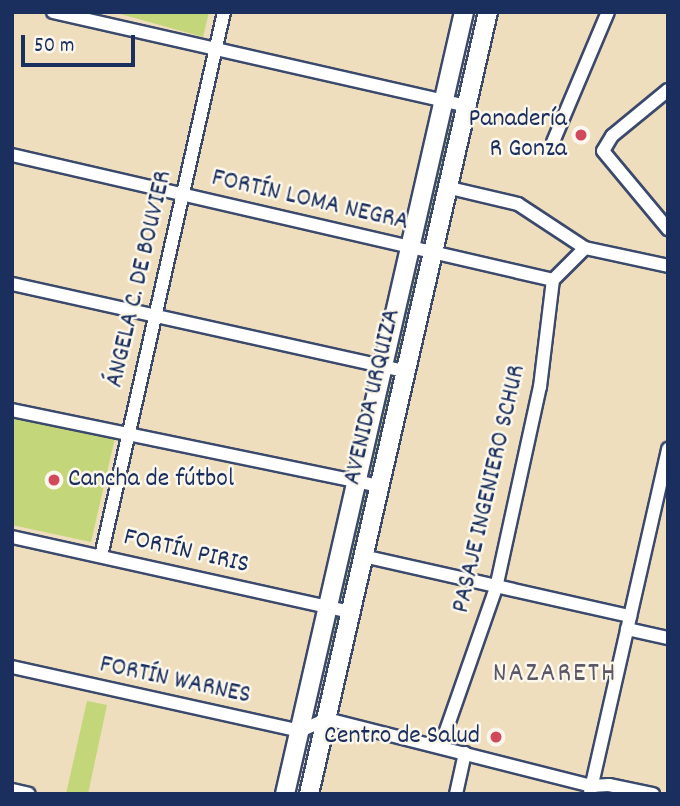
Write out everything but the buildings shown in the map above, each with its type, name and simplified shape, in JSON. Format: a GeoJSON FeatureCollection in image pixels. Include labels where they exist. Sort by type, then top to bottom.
{"type":"FeatureCollection","features":[{"type":"Feature","properties":{"kind":"main road","name":"AVENIDA URQUIZA"},"geometry":{"type":"LineString","coordinates":[[285,794],[464,12]]}},
{"type":"Feature","properties":{"kind":"main road","name":"AVENIDA URQUIZA"},"geometry":{"type":"LineString","coordinates":[[309,794],[405,371],[450,188],[488,12]]}},
{"type":"Feature","properties":{"kind":"street"},"geometry":{"type":"LineString","coordinates":[[53,12],[216,52],[466,106]]}},
{"type":"Feature","properties":{"kind":"street","name":"ÁNGELA C. DE BOUVIER"},"geometry":{"type":"LineString","coordinates":[[101,556],[224,12]]}},
{"type":"Feature","properties":{"kind":"street"},"geometry":{"type":"LineString","coordinates":[[553,142],[608,12]]}},
{"type":"Feature","properties":{"kind":"street"},"geometry":{"type":"LineString","coordinates":[[668,90],[612,136],[603,151],[668,229]]}},
{"type":"Feature","properties":{"kind":"street","name":"FORTÍN LOMA NEGRA"},"geometry":{"type":"LineString","coordinates":[[12,155],[409,249],[435,250],[553,279]]}},
{"type":"Feature","properties":{"kind":"street"},"geometry":{"type":"LineString","coordinates":[[450,188],[517,204],[585,248],[668,267]]}},
{"type":"Feature","properties":{"kind":"street"},"geometry":{"type":"LineString","coordinates":[[553,279],[585,248]]}},
{"type":"Feature","properties":{"kind":"street","name":"PASAJE INGENIERO SCHUR"},"geometry":{"type":"LineString","coordinates":[[441,745],[496,587],[540,387],[553,279]]}},
{"type":"Feature","properties":{"kind":"street"},"geometry":{"type":"LineString","coordinates":[[12,284],[405,371]]}},
{"type":"Feature","properties":{"kind":"street"},"geometry":{"type":"LineString","coordinates":[[12,410],[356,478],[380,486]]}},
{"type":"Feature","properties":{"kind":"street"},"geometry":{"type":"LineString","coordinates":[[591,790],[668,449]]}},
{"type":"Feature","properties":{"kind":"street","name":"FORTÍN PIRIS"},"geometry":{"type":"LineString","coordinates":[[12,537],[350,612]]}},
{"type":"Feature","properties":{"kind":"street"},"geometry":{"type":"LineString","coordinates":[[363,556],[629,622],[668,638]]}},
{"type":"Feature","properties":{"kind":"street","name":"FORTÍN WARNES"},"geometry":{"type":"LineString","coordinates":[[12,667],[300,731]]}},
{"type":"Feature","properties":{"kind":"street"},"geometry":{"type":"LineString","coordinates":[[300,731],[327,719],[441,745],[591,790],[610,785],[653,794]]}},
{"type":"Feature","properties":{"kind":"street"},"geometry":{"type":"LineString","coordinates":[[456,794],[465,753]]}},
{"type":"Feature","properties":{"kind":"street"},"geometry":{"type":"LineString","coordinates":[[12,790],[29,794]]}},
{"type":"Feature","properties":{"kind":"green space"},"geometry":{"type":"Polygon","coordinates":[[[113,12],[209,12],[203,37],[113,12]]]}},
{"type":"Feature","properties":{"kind":"green space"},"geometry":{"type":"Polygon","coordinates":[[[450,118],[454,119],[427,231],[423,230],[450,118]]]}},
{"type":"Feature","properties":{"kind":"green space"},"geometry":{"type":"Polygon","coordinates":[[[414,270],[418,270],[397,362],[393,361],[414,270]]]}},
{"type":"Feature","properties":{"kind":"green space"},"geometry":{"type":"Polygon","coordinates":[[[388,380],[393,381],[372,474],[367,473],[388,380]]]}},
{"type":"Feature","properties":{"kind":"green space","name":"Cancha de fútbol"},"geometry":{"type":"Polygon","coordinates":[[[12,416],[115,438],[91,542],[12,525],[12,416]]]}},
{"type":"Feature","properties":{"kind":"green space"},"geometry":{"type":"Polygon","coordinates":[[[364,494],[368,495],[345,597],[341,596],[364,494]]]}},
{"type":"Feature","properties":{"kind":"green space"},"geometry":{"type":"Polygon","coordinates":[[[337,616],[342,617],[321,715],[316,714],[337,616]]]}},
{"type":"Feature","properties":{"kind":"green space"},"geometry":{"type":"Polygon","coordinates":[[[87,701],[107,705],[88,794],[66,794],[87,701]]]}},
{"type":"Feature","properties":{"kind":"place","name":"Panadería R Gonza"},"geometry":{"type":"Point","coordinates":[581,135]}},
{"type":"Feature","properties":{"kind":"place","name":"Cancha de fútbol"},"geometry":{"type":"Point","coordinates":[54,480]}},
{"type":"Feature","properties":{"kind":"place","name":"Centro de Salud"},"geometry":{"type":"Point","coordinates":[496,737]}},
{"type":"Feature","properties":{"kind":"district","name":"NAZARETH"},"geometry":{"type":"Point","coordinates":[555,675]}}]}
